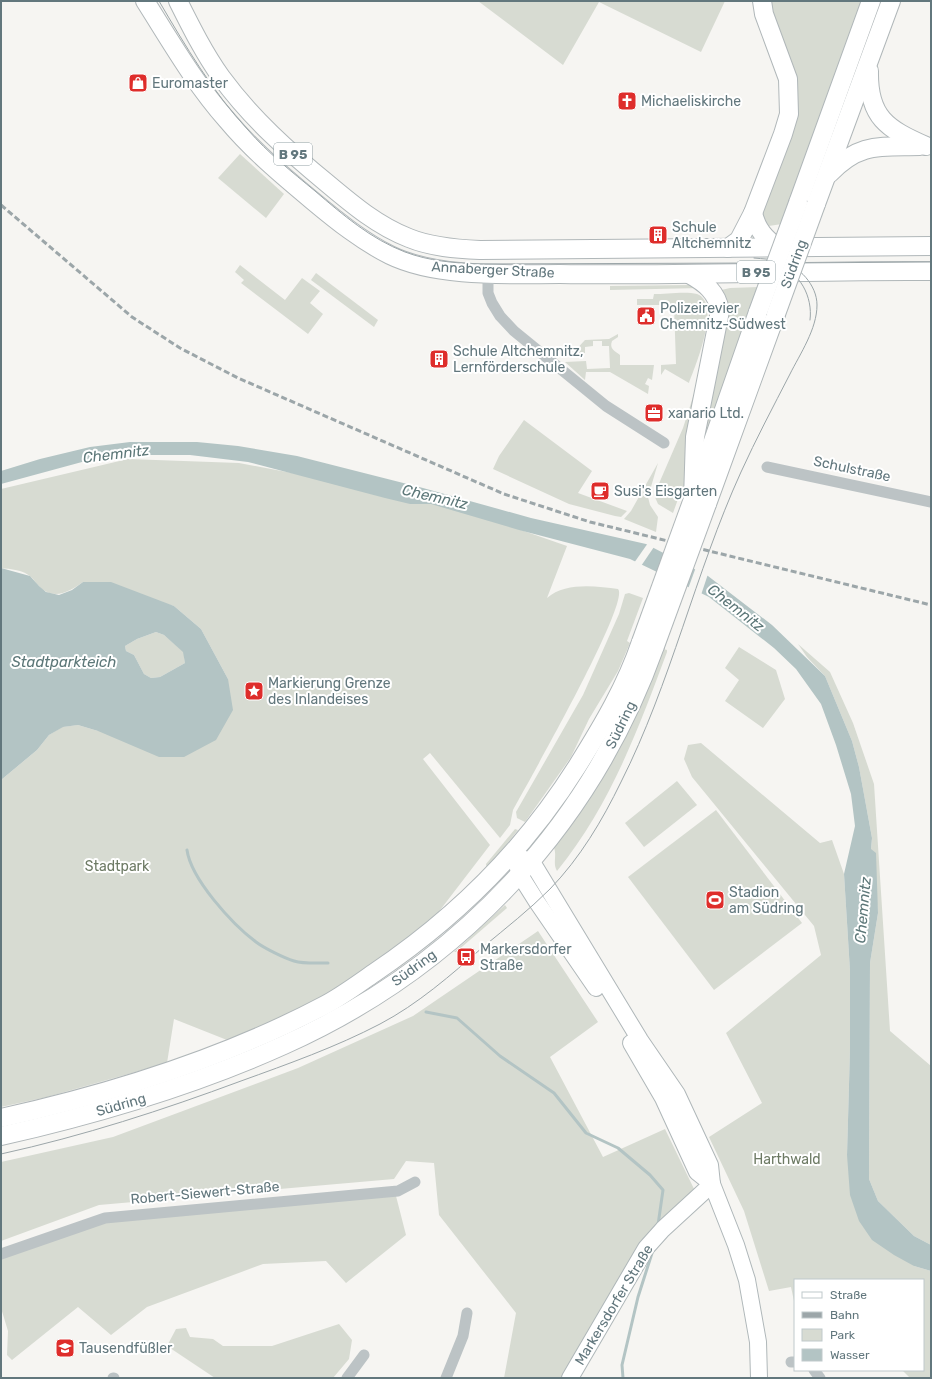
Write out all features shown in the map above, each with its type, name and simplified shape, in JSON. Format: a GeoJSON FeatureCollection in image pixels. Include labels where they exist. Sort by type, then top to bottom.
{"type":"FeatureCollection","features":[{"type":"Feature","properties":{"kind":"main road","name":"Annaberger Straße"},"geometry":{"type":"LineString","coordinates":[[145,1],[191,74],[227,121],[264,158],[342,225],[368,243],[391,256],[408,262],[439,269],[488,272],[689,274],[793,271],[931,271]]}},
{"type":"Feature","properties":{"kind":"main road","name":"Annaberger Straße"},"geometry":{"type":"LineString","coordinates":[[178,1],[214,66],[256,118],[279,141],[365,214],[394,231],[423,243],[462,249],[516,250],[931,246]]}},
{"type":"Feature","properties":{"kind":"main road"},"geometry":{"type":"LineString","coordinates":[[728,248],[743,234],[753,213],[789,114],[788,79],[764,14],[762,1]]}},
{"type":"Feature","properties":{"kind":"main road"},"geometry":{"type":"LineString","coordinates":[[860,1],[862,26]]}},
{"type":"Feature","properties":{"kind":"main road","name":"Südring"},"geometry":{"type":"LineString","coordinates":[[1,1118],[99,1094],[158,1076],[281,1027],[327,1004],[391,962],[440,924],[518,856],[568,816],[598,771],[627,715],[648,644],[767,313],[798,203],[871,1]]}},
{"type":"Feature","properties":{"kind":"main road","name":"Südring"},"geometry":{"type":"LineString","coordinates":[[767,313],[816,204],[891,1]]}},
{"type":"Feature","properties":{"kind":"main road"},"geometry":{"type":"LineString","coordinates":[[869,59],[871,99],[880,116],[899,133],[928,146]]}},
{"type":"Feature","properties":{"kind":"main road"},"geometry":{"type":"LineString","coordinates":[[844,78],[840,115],[844,127],[853,137],[878,147]]}},
{"type":"Feature","properties":{"kind":"main road"},"geometry":{"type":"LineString","coordinates":[[827,176],[850,155],[878,147],[928,146]]}},
{"type":"Feature","properties":{"kind":"main road"},"geometry":{"type":"LineString","coordinates":[[753,213],[755,222],[761,233],[778,248]]}},
{"type":"Feature","properties":{"kind":"main road"},"geometry":{"type":"LineString","coordinates":[[689,274],[710,289],[715,296],[720,311],[695,437],[700,501]]}},
{"type":"Feature","properties":{"kind":"main road"},"geometry":{"type":"LineString","coordinates":[[518,856],[677,1094],[710,1165],[712,1184],[736,1245],[747,1280],[758,1342],[759,1378]]}},
{"type":"Feature","properties":{"kind":"main road","name":"Südring"},"geometry":{"type":"LineString","coordinates":[[1,1136],[55,1123],[161,1093],[238,1065],[285,1044],[369,999],[430,957],[498,899],[520,875],[518,856]]}},
{"type":"Feature","properties":{"kind":"main road"},"geometry":{"type":"LineString","coordinates":[[520,875],[540,907],[574,954],[663,1098],[697,1172],[712,1184]]}},
{"type":"Feature","properties":{"kind":"main road","name":"Markersdorfer Straße"},"geometry":{"type":"LineString","coordinates":[[570,1378],[646,1248],[712,1184]]}},
{"type":"Feature","properties":{"kind":"street"},"geometry":{"type":"LineString","coordinates":[[488,272],[488,293],[492,303],[500,316],[514,331],[606,406],[664,443]]}},
{"type":"Feature","properties":{"kind":"street","name":"Schulstraße"},"geometry":{"type":"LineString","coordinates":[[767,467],[931,502]]}},
{"type":"Feature","properties":{"kind":"street","name":"Robert-Siewert-Straße"},"geometry":{"type":"LineString","coordinates":[[1,1254],[105,1218],[398,1191],[415,1182]]}},
{"type":"Feature","properties":{"kind":"street"},"geometry":{"type":"LineString","coordinates":[[446,1378],[463,1336],[466,1313]]}},
{"type":"Feature","properties":{"kind":"street"},"geometry":{"type":"LineString","coordinates":[[347,1378],[364,1355]]}},
{"type":"Feature","properties":{"kind":"green space"},"geometry":{"type":"Polygon","coordinates":[[[478,1],[725,1],[701,52],[599,2],[563,65],[478,1]]]}},
{"type":"Feature","properties":{"kind":"green space"},"geometry":{"type":"Polygon","coordinates":[[[762,1],[871,1],[782,224],[762,227],[755,222],[789,114],[762,1]]]}},
{"type":"Feature","properties":{"kind":"green space"},"geometry":{"type":"Polygon","coordinates":[[[240,154],[284,194],[266,218],[218,178],[240,154]]]}},
{"type":"Feature","properties":{"kind":"green space"},"geometry":{"type":"Polygon","coordinates":[[[240,265],[285,300],[302,278],[320,291],[310,303],[323,314],[308,334],[241,283],[244,280],[235,272],[240,265]]]}},
{"type":"Feature","properties":{"kind":"green space"},"geometry":{"type":"Polygon","coordinates":[[[316,273],[378,320],[374,327],[311,280],[316,273]]]}},
{"type":"Feature","properties":{"kind":"green space"},"geometry":{"type":"Polygon","coordinates":[[[689,285],[701,288],[610,290],[610,286],[689,285]]]}},
{"type":"Feature","properties":{"kind":"green space"},"geometry":{"type":"Polygon","coordinates":[[[759,287],[706,440],[703,439],[717,291],[730,288],[759,287]]]}},
{"type":"Feature","properties":{"kind":"green space"},"geometry":{"type":"Polygon","coordinates":[[[693,293],[697,294],[704,300],[707,309],[705,336],[689,383],[665,369],[661,375],[661,365],[676,364],[674,305],[637,305],[637,299],[653,299],[654,294],[693,293]]]}},
{"type":"Feature","properties":{"kind":"green space"},"geometry":{"type":"Polygon","coordinates":[[[618,334],[618,337],[612,341],[611,346],[613,350],[620,355],[620,365],[654,365],[652,380],[648,378],[645,384],[649,386],[648,394],[610,372],[586,372],[585,380],[565,362],[586,361],[587,369],[610,368],[609,346],[602,346],[602,341],[593,341],[593,346],[585,347],[585,353],[572,354],[585,340],[609,339],[618,334]]]}},
{"type":"Feature","properties":{"kind":"green space"},"geometry":{"type":"Polygon","coordinates":[[[702,369],[686,489],[682,488],[673,513],[658,504],[654,495],[683,428],[702,369]]]}},
{"type":"Feature","properties":{"kind":"green space"},"geometry":{"type":"Polygon","coordinates":[[[524,420],[592,471],[578,493],[627,511],[621,517],[569,504],[493,469],[499,456],[524,420]]]}},
{"type":"Feature","properties":{"kind":"green space","name":"Stadtpark"},"geometry":{"type":"Polygon","coordinates":[[[128,459],[239,463],[434,500],[567,546],[547,598],[563,589],[591,586],[618,589],[618,601],[609,626],[594,658],[513,810],[510,825],[500,838],[430,753],[423,759],[490,845],[434,918],[387,956],[299,1011],[227,1040],[174,1019],[167,1063],[47,1097],[1,1107],[1,780],[37,750],[49,735],[62,727],[78,725],[98,731],[228,679],[201,629],[174,606],[83,582],[67,592],[55,594],[50,593],[44,591],[25,573],[17,570],[1,568],[1,489],[128,459]]]}},
{"type":"Feature","properties":{"kind":"green space"},"geometry":{"type":"Polygon","coordinates":[[[658,463],[648,497],[650,505],[658,517],[656,532],[624,519],[631,511],[658,463]]]}},
{"type":"Feature","properties":{"kind":"green space"},"geometry":{"type":"Polygon","coordinates":[[[629,593],[643,598],[627,641],[630,643],[618,671],[589,719],[571,757],[525,822],[517,818],[516,812],[583,695],[619,614],[625,594],[629,593]]]}},
{"type":"Feature","properties":{"kind":"green space"},"geometry":{"type":"Polygon","coordinates":[[[156,632],[164,635],[184,652],[185,663],[160,677],[151,678],[144,674],[134,655],[126,651],[125,646],[137,639],[156,632]]]}},
{"type":"Feature","properties":{"kind":"green space"},"geometry":{"type":"Polygon","coordinates":[[[798,644],[830,672],[853,723],[874,784],[890,1031],[931,1066],[931,1245],[914,1236],[878,1201],[869,1179],[870,963],[878,913],[871,849],[872,838],[859,767],[852,741],[825,676],[807,657],[798,644]]]}},
{"type":"Feature","properties":{"kind":"green space"},"geometry":{"type":"Polygon","coordinates":[[[739,647],[776,670],[785,699],[763,728],[725,701],[739,680],[725,668],[739,647]]]}},
{"type":"Feature","properties":{"kind":"green space"},"geometry":{"type":"Polygon","coordinates":[[[660,648],[667,650],[667,652],[645,710],[621,766],[592,820],[576,846],[557,871],[553,846],[660,648]]]}},
{"type":"Feature","properties":{"kind":"green space","name":"Harthwald"},"geometry":{"type":"Polygon","coordinates":[[[701,743],[820,843],[832,840],[844,874],[850,971],[850,1049],[847,1155],[914,1266],[931,1271],[931,1378],[910,1378],[903,1371],[924,1371],[924,1279],[794,1279],[794,1301],[791,1287],[769,1291],[744,1211],[709,1137],[762,1103],[726,1033],[821,955],[814,926],[692,777],[684,759],[688,745],[701,743]]]}},
{"type":"Feature","properties":{"kind":"green space"},"geometry":{"type":"Polygon","coordinates":[[[677,781],[697,805],[644,847],[625,823],[677,781]]]}},
{"type":"Feature","properties":{"kind":"green space","name":"Stadion am Südring"},"geometry":{"type":"Polygon","coordinates":[[[716,810],[802,923],[714,990],[628,877],[716,810]]]}},
{"type":"Feature","properties":{"kind":"green space"},"geometry":{"type":"Polygon","coordinates":[[[515,829],[518,830],[487,869],[486,864],[515,829]]]}},
{"type":"Feature","properties":{"kind":"green space"},"geometry":{"type":"Polygon","coordinates":[[[505,905],[507,908],[456,952],[454,952],[505,905]]]}},
{"type":"Feature","properties":{"kind":"green space"},"geometry":{"type":"Polygon","coordinates":[[[538,931],[598,1022],[550,1057],[603,1157],[665,1129],[695,1191],[564,1378],[504,1378],[516,1313],[439,1215],[434,1163],[406,1161],[394,1179],[99,1205],[1,1241],[1,1162],[113,1137],[298,1068],[413,1016],[538,931]]]}},
{"type":"Feature","properties":{"kind":"green space"},"geometry":{"type":"Polygon","coordinates":[[[396,1196],[406,1235],[346,1283],[326,1261],[263,1264],[147,1307],[111,1335],[78,1307],[12,1360],[7,1355],[8,1331],[1,1308],[1,1258],[109,1221],[396,1196]]]}},
{"type":"Feature","properties":{"kind":"green space"},"geometry":{"type":"Polygon","coordinates":[[[339,1324],[352,1340],[349,1359],[333,1378],[215,1378],[167,1346],[176,1329],[186,1328],[190,1337],[213,1339],[223,1346],[272,1346],[339,1324]]]}},
{"type":"Feature","properties":{"kind":"water","name":"Chemnitz"},"geometry":{"type":"Polygon","coordinates":[[[130,442],[197,442],[238,446],[297,456],[423,488],[531,518],[646,544],[708,576],[772,625],[825,676],[852,741],[859,767],[872,838],[871,849],[876,853],[878,913],[870,963],[869,1179],[878,1201],[914,1236],[931,1245],[931,1271],[914,1266],[872,1240],[859,1221],[850,1195],[847,1155],[850,1049],[850,971],[844,874],[855,826],[851,794],[836,745],[821,704],[796,669],[774,648],[709,597],[630,559],[519,530],[431,504],[410,504],[248,462],[190,455],[143,455],[93,459],[1,484],[1,471],[40,459],[90,447],[130,442]]]}},
{"type":"Feature","properties":{"kind":"water","name":"Stadtparkteich"},"geometry":{"type":"Polygon","coordinates":[[[1,568],[30,576],[46,592],[59,595],[72,590],[83,582],[111,582],[174,606],[201,629],[228,679],[233,710],[216,740],[184,757],[159,757],[98,731],[78,725],[63,727],[49,735],[37,750],[1,780],[1,568]],[[156,632],[137,639],[125,646],[126,651],[134,655],[144,674],[151,678],[160,677],[185,663],[183,652],[164,635],[156,632]]]}},
{"type":"Feature","properties":{"kind":"pier"},"geometry":{"type":"Polygon","coordinates":[[[648,543],[654,547],[641,566],[634,563],[648,543]]]}},
{"type":"Feature","properties":{"kind":"pier"},"geometry":{"type":"Polygon","coordinates":[[[696,567],[708,574],[701,595],[688,589],[696,567]]]}},
{"type":"Feature","properties":{"kind":"waterway"},"geometry":{"type":"LineString","coordinates":[[187,850],[190,862],[204,887],[225,913],[246,934],[264,947],[285,958],[306,963],[328,963]]}},
{"type":"Feature","properties":{"kind":"waterway"},"geometry":{"type":"LineString","coordinates":[[426,1012],[457,1018],[500,1056],[554,1093],[586,1133],[618,1148],[650,1175],[663,1190],[658,1225]]}},
{"type":"Feature","properties":{"kind":"waterway"},"geometry":{"type":"LineString","coordinates":[[623,1378],[622,1365],[638,1297],[653,1250]]}},
{"type":"Feature","properties":{"kind":"tram line"},"geometry":{"type":"LineString","coordinates":[[159,1],[211,84],[235,115],[264,147],[347,217],[369,233],[393,247],[414,255],[432,259],[479,264],[761,263]]}},
{"type":"Feature","properties":{"kind":"tram line"},"geometry":{"type":"LineString","coordinates":[[1,1154],[92,1131],[212,1092],[329,1048],[380,1024],[408,1007],[459,968],[526,912],[561,877],[581,852],[598,825],[614,797],[639,744],[669,667],[725,510],[741,472],[807,341],[814,323],[817,305],[816,298],[814,290],[806,277],[794,267],[781,261],[754,258]]}},
{"type":"Feature","properties":{"kind":"tram line"},"geometry":{"type":"LineString","coordinates":[[787,263],[931,262]]}},
{"type":"Feature","properties":{"kind":"tram line"},"geometry":{"type":"LineString","coordinates":[[776,265],[792,273],[803,286],[809,303],[810,320]]}},
{"type":"Feature","properties":{"kind":"railway"},"geometry":{"type":"LineString","coordinates":[[1,205],[132,317],[180,348],[238,378],[504,494],[590,522],[931,605]]}},
{"type":"Feature","properties":{"kind":"place","name":"Euromaster"},"geometry":{"type":"Point","coordinates":[138,83]}},
{"type":"Feature","properties":{"kind":"place","name":"Michaeliskirche"},"geometry":{"type":"Point","coordinates":[627,101]}},
{"type":"Feature","properties":{"kind":"place","name":"Schule Altchemnitz"},"geometry":{"type":"Point","coordinates":[658,235]}},
{"type":"Feature","properties":{"kind":"place","name":"Polizeirevier Chemnitz-Südwest"},"geometry":{"type":"Point","coordinates":[646,316]}},
{"type":"Feature","properties":{"kind":"place","name":"Schule Altchemnitz, Lernförderschule"},"geometry":{"type":"Point","coordinates":[439,359]}},
{"type":"Feature","properties":{"kind":"place","name":"xanario Ltd."},"geometry":{"type":"Point","coordinates":[654,413]}},
{"type":"Feature","properties":{"kind":"place","name":"Susi's Eisgarten"},"geometry":{"type":"Point","coordinates":[600,491]}},
{"type":"Feature","properties":{"kind":"place","name":"Markierung Grenze des Inlandeises"},"geometry":{"type":"Point","coordinates":[254,691]}},
{"type":"Feature","properties":{"kind":"place","name":"Stadion am Südring"},"geometry":{"type":"Point","coordinates":[715,900]}},
{"type":"Feature","properties":{"kind":"place","name":"Markersdorfer Straße"},"geometry":{"type":"Point","coordinates":[466,957]}},
{"type":"Feature","properties":{"kind":"place","name":"Tausendfüßler"},"geometry":{"type":"Point","coordinates":[65,1348]}}]}
